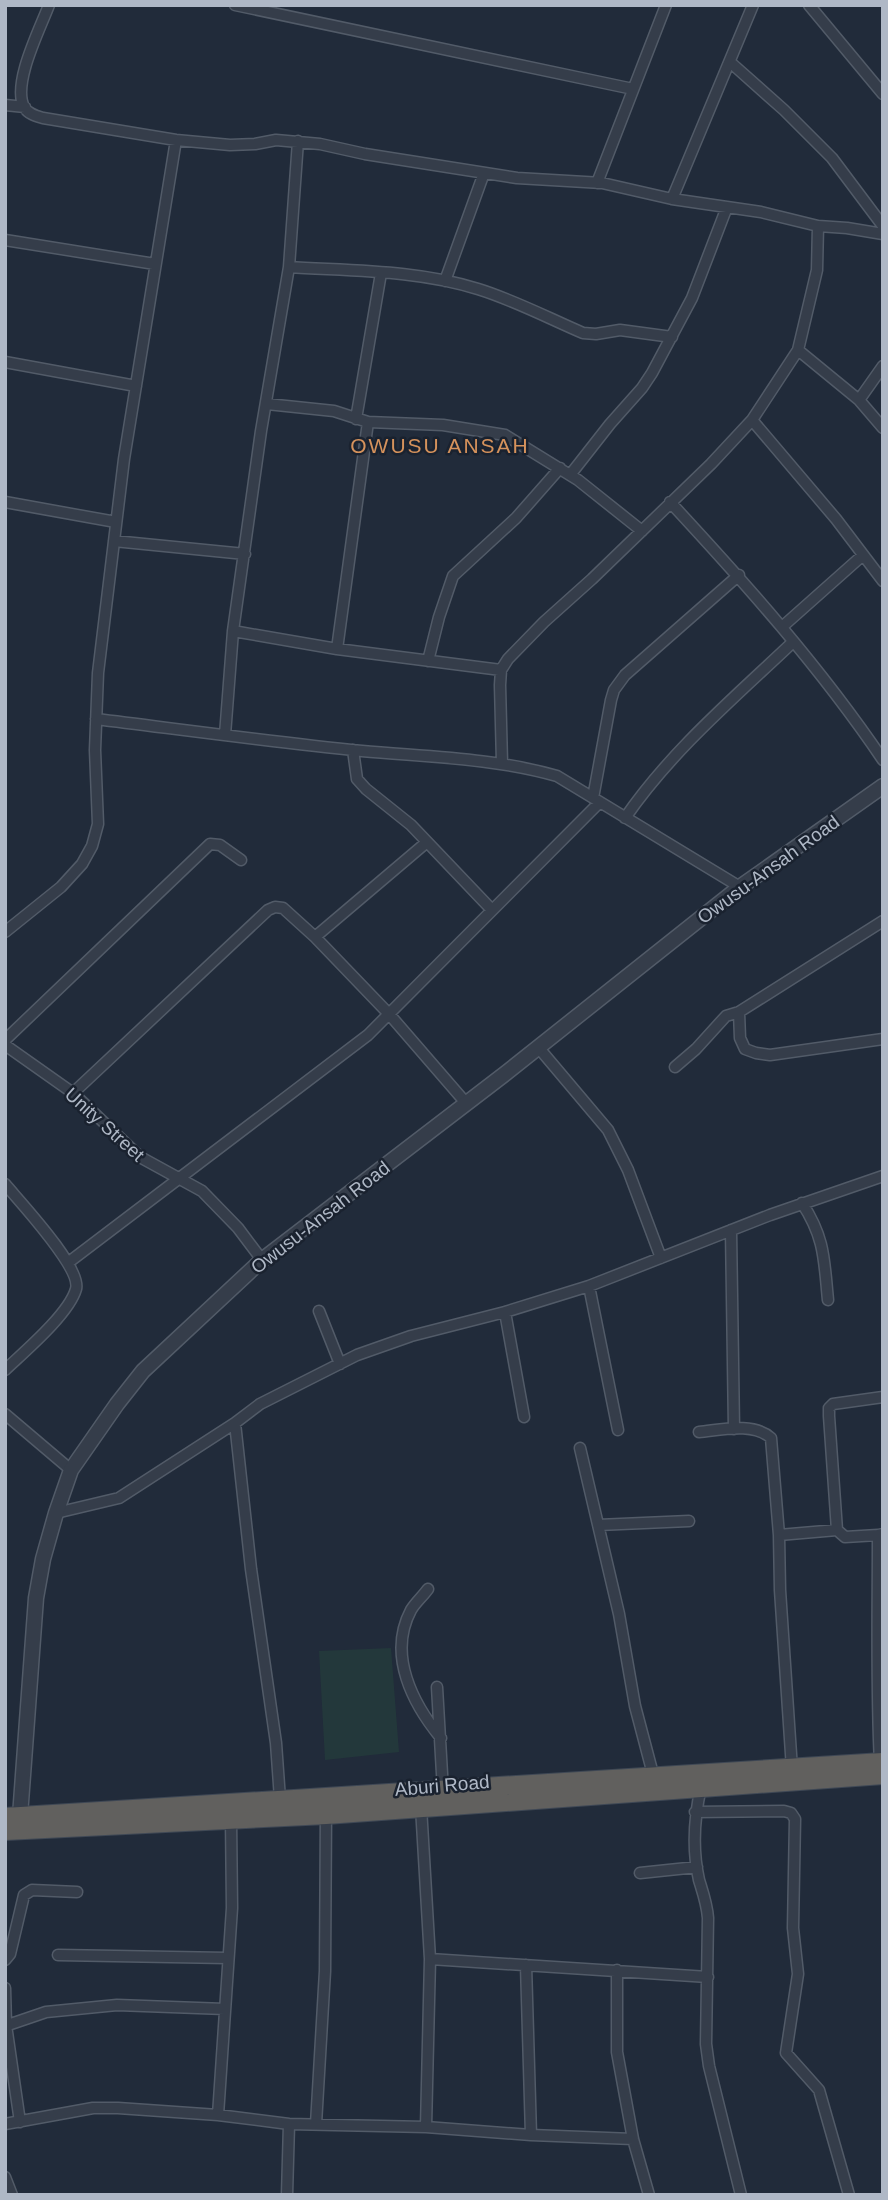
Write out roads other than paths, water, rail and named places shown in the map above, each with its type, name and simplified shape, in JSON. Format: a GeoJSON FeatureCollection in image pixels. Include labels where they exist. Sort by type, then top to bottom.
{"type":"FeatureCollection","features":[{"type":"Feature","properties":{"kind":"highway","name":"Aburi Road"},"geometry":{"type":"LineString","coordinates":[[13,1817],[280,1799],[325,1806],[421,1807],[701,1787],[882,1767]]}},
{"type":"Feature","properties":{"kind":"highway","name":"Aburi Road"},"geometry":{"type":"LineString","coordinates":[[5,1831],[230,1819],[443,1791],[792,1769],[882,1767]]}},
{"type":"Feature","properties":{"kind":"street"},"geometry":{"type":"LineString","coordinates":[[49,5],[24,71],[20,91],[24,107],[31,114],[43,118],[176,140],[230,145],[276,140],[298,141],[517,178],[597,183],[818,226],[883,234]]}},
{"type":"Feature","properties":{"kind":"street"},"geometry":{"type":"LineString","coordinates":[[235,5],[633,89]]}},
{"type":"Feature","properties":{"kind":"street"},"geometry":{"type":"LineString","coordinates":[[597,183],[666,5]]}},
{"type":"Feature","properties":{"kind":"street"},"geometry":{"type":"LineString","coordinates":[[672,199],[753,5]]}},
{"type":"Feature","properties":{"kind":"street"},"geometry":{"type":"LineString","coordinates":[[810,5],[883,94]]}},
{"type":"Feature","properties":{"kind":"street"},"geometry":{"type":"LineString","coordinates":[[730,62],[832,158],[883,226]]}},
{"type":"Feature","properties":{"kind":"street"},"geometry":{"type":"LineString","coordinates":[[5,105],[24,107]]}},
{"type":"Feature","properties":{"kind":"street"},"geometry":{"type":"LineString","coordinates":[[5,932],[61,887],[82,864],[92,846],[98,824],[98,673],[135,386],[176,140]]}},
{"type":"Feature","properties":{"kind":"street"},"geometry":{"type":"LineString","coordinates":[[225,735],[233,631],[261,431],[289,267],[298,141]]}},
{"type":"Feature","properties":{"kind":"street"},"geometry":{"type":"LineString","coordinates":[[445,281],[484,173]]}},
{"type":"Feature","properties":{"kind":"street"},"geometry":{"type":"LineString","coordinates":[[570,475],[642,388],[704,272],[727,207]]}},
{"type":"Feature","properties":{"kind":"street"},"geometry":{"type":"LineString","coordinates":[[502,763],[501,670],[508,659],[544,622],[711,464],[752,420],[798,350],[817,270],[818,226]]}},
{"type":"Feature","properties":{"kind":"street"},"geometry":{"type":"LineString","coordinates":[[5,240],[155,264]]}},
{"type":"Feature","properties":{"kind":"street"},"geometry":{"type":"LineString","coordinates":[[289,267],[381,273],[445,281],[478,289],[583,333],[621,330],[671,337]]}},
{"type":"Feature","properties":{"kind":"street"},"geometry":{"type":"LineString","coordinates":[[356,419],[381,273]]}},
{"type":"Feature","properties":{"kind":"street"},"geometry":{"type":"LineString","coordinates":[[798,350],[859,400],[883,428]]}},
{"type":"Feature","properties":{"kind":"street"},"geometry":{"type":"LineString","coordinates":[[5,362],[135,386]]}},
{"type":"Feature","properties":{"kind":"street"},"geometry":{"type":"LineString","coordinates":[[859,400],[883,366]]}},
{"type":"Feature","properties":{"kind":"street"},"geometry":{"type":"LineString","coordinates":[[267,404],[334,411],[368,422],[443,425],[497,432],[560,468],[642,531]]}},
{"type":"Feature","properties":{"kind":"street"},"geometry":{"type":"LineString","coordinates":[[752,420],[815,493],[883,581]]}},
{"type":"Feature","properties":{"kind":"street"},"geometry":{"type":"LineString","coordinates":[[337,649],[368,422]]}},
{"type":"Feature","properties":{"kind":"street"},"geometry":{"type":"LineString","coordinates":[[428,661],[453,576],[516,518],[560,468]]}},
{"type":"Feature","properties":{"kind":"street"},"geometry":{"type":"LineString","coordinates":[[5,502],[116,522]]}},
{"type":"Feature","properties":{"kind":"street"},"geometry":{"type":"LineString","coordinates":[[670,502],[739,575],[782,627],[851,713],[883,760]]}},
{"type":"Feature","properties":{"kind":"street"},"geometry":{"type":"LineString","coordinates":[[114,541],[245,554]]}},
{"type":"Feature","properties":{"kind":"street"},"geometry":{"type":"LineString","coordinates":[[782,627],[863,555]]}},
{"type":"Feature","properties":{"kind":"street"},"geometry":{"type":"LineString","coordinates":[[69,1262],[368,1035],[492,910],[596,800],[611,700],[618,683],[739,575]]}},
{"type":"Feature","properties":{"kind":"street"},"geometry":{"type":"LineString","coordinates":[[233,631],[337,649],[501,670]]}},
{"type":"Feature","properties":{"kind":"street"},"geometry":{"type":"LineString","coordinates":[[625,818],[646,787],[710,720],[793,642]]}},
{"type":"Feature","properties":{"kind":"street"},"geometry":{"type":"LineString","coordinates":[[96,719],[353,750],[502,763],[557,776],[740,887]]}},
{"type":"Feature","properties":{"kind":"street"},"geometry":{"type":"LineString","coordinates":[[353,750],[356,779],[428,842],[492,910]]}},
{"type":"Feature","properties":{"kind":"street","name":"Owusu-Ansah Road"},"geometry":{"type":"LineString","coordinates":[[13,1817],[36,1598],[43,1559],[56,1513],[71,1470],[100,1426],[144,1371],[262,1260],[740,887],[883,786]]}},
{"type":"Feature","properties":{"kind":"street"},"geometry":{"type":"LineString","coordinates":[[314,937],[428,842]]}},
{"type":"Feature","properties":{"kind":"street"},"geometry":{"type":"LineString","coordinates":[[5,1042],[210,844],[219,845],[241,860]]}},
{"type":"Feature","properties":{"kind":"street"},"geometry":{"type":"LineString","coordinates":[[73,1093],[271,908],[283,908],[389,1014],[466,1103]]}},
{"type":"Feature","properties":{"kind":"street"},"geometry":{"type":"LineString","coordinates":[[675,1067],[696,1049],[726,1016],[739,1012],[883,921]]}},
{"type":"Feature","properties":{"kind":"street"},"geometry":{"type":"LineString","coordinates":[[739,1012],[740,1038],[745,1049],[756,1054],[770,1055],[883,1039]]}},
{"type":"Feature","properties":{"kind":"street","name":"Unity Street"},"geometry":{"type":"LineString","coordinates":[[5,1042],[73,1093],[140,1157],[202,1191],[238,1228],[262,1260]]}},
{"type":"Feature","properties":{"kind":"street"},"geometry":{"type":"LineString","coordinates":[[538,1047],[608,1130],[628,1170],[661,1258]]}},
{"type":"Feature","properties":{"kind":"street"},"geometry":{"type":"LineString","coordinates":[[56,1513],[119,1498],[260,1404],[340,1364],[411,1336],[505,1312],[589,1286],[802,1203],[883,1175]]}},
{"type":"Feature","properties":{"kind":"street"},"geometry":{"type":"LineString","coordinates":[[5,1184],[69,1262],[77,1280],[73,1296],[56,1321],[5,1370]]}},
{"type":"Feature","properties":{"kind":"street"},"geometry":{"type":"LineString","coordinates":[[802,1203],[823,1246],[828,1300]]}},
{"type":"Feature","properties":{"kind":"street"},"geometry":{"type":"LineString","coordinates":[[731,1230],[734,1429]]}},
{"type":"Feature","properties":{"kind":"street"},"geometry":{"type":"LineString","coordinates":[[589,1286],[618,1430]]}},
{"type":"Feature","properties":{"kind":"street"},"geometry":{"type":"LineString","coordinates":[[319,1311],[340,1364]]}},
{"type":"Feature","properties":{"kind":"street"},"geometry":{"type":"LineString","coordinates":[[505,1312],[524,1417]]}},
{"type":"Feature","properties":{"kind":"street"},"geometry":{"type":"LineString","coordinates":[[882,1767],[876,1693],[881,1535],[845,1537],[837,1530],[829,1408],[833,1404],[883,1397]]}},
{"type":"Feature","properties":{"kind":"street"},"geometry":{"type":"LineString","coordinates":[[5,1414],[71,1470]]}},
{"type":"Feature","properties":{"kind":"street"},"geometry":{"type":"LineString","coordinates":[[235,1423],[251,1569],[276,1743],[280,1799]]}},
{"type":"Feature","properties":{"kind":"street"},"geometry":{"type":"LineString","coordinates":[[699,1432],[758,1430],[771,1437],[792,1769]]}},
{"type":"Feature","properties":{"kind":"street"},"geometry":{"type":"LineString","coordinates":[[580,1448],[619,1614],[635,1706],[654,1778]]}},
{"type":"Feature","properties":{"kind":"street"},"geometry":{"type":"LineString","coordinates":[[598,1525],[689,1521]]}},
{"type":"Feature","properties":{"kind":"street"},"geometry":{"type":"LineString","coordinates":[[779,1535],[837,1530]]}},
{"type":"Feature","properties":{"kind":"street"},"geometry":{"type":"LineString","coordinates":[[428,1589],[412,1608],[408,1618],[402,1648],[403,1671],[418,1706],[441,1738]]}},
{"type":"Feature","properties":{"kind":"street"},"geometry":{"type":"LineString","coordinates":[[437,1687],[443,1791]]}},
{"type":"Feature","properties":{"kind":"street"},"geometry":{"type":"LineString","coordinates":[[701,1787],[695,1812],[694,1836],[697,1867],[706,1900],[706,2044],[741,2195]]}},
{"type":"Feature","properties":{"kind":"street"},"geometry":{"type":"LineString","coordinates":[[316,2124],[325,1970],[325,1806]]}},
{"type":"Feature","properties":{"kind":"street"},"geometry":{"type":"LineString","coordinates":[[421,1807],[430,1959],[426,2127]]}},
{"type":"Feature","properties":{"kind":"street"},"geometry":{"type":"LineString","coordinates":[[695,1812],[784,1811],[791,1813],[795,1819],[793,1928],[798,1974],[786,2053],[819,2090],[849,2195]]}},
{"type":"Feature","properties":{"kind":"street"},"geometry":{"type":"LineString","coordinates":[[218,2115],[233,1883],[230,1819]]}},
{"type":"Feature","properties":{"kind":"street"},"geometry":{"type":"LineString","coordinates":[[640,1873],[697,1867]]}},
{"type":"Feature","properties":{"kind":"street"},"geometry":{"type":"LineString","coordinates":[[5,1960],[10,1954],[23,1895],[32,1890],[77,1892]]}},
{"type":"Feature","properties":{"kind":"street"},"geometry":{"type":"LineString","coordinates":[[58,1955],[227,1958]]}},
{"type":"Feature","properties":{"kind":"street"},"geometry":{"type":"LineString","coordinates":[[430,1959],[708,1978]]}},
{"type":"Feature","properties":{"kind":"street"},"geometry":{"type":"LineString","coordinates":[[526,1965],[531,2135]]}},
{"type":"Feature","properties":{"kind":"street"},"geometry":{"type":"LineString","coordinates":[[617,1970],[617,2052],[633,2139],[649,2195]]}},
{"type":"Feature","properties":{"kind":"street"},"geometry":{"type":"LineString","coordinates":[[5,1988],[6,2026],[20,2122]]}},
{"type":"Feature","properties":{"kind":"street"},"geometry":{"type":"LineString","coordinates":[[6,2026],[46,2012],[117,2005],[225,2009]]}},
{"type":"Feature","properties":{"kind":"street"},"geometry":{"type":"LineString","coordinates":[[5,2124],[93,2108],[118,2108],[218,2115],[289,2124],[426,2127],[633,2139]]}},
{"type":"Feature","properties":{"kind":"street"},"geometry":{"type":"LineString","coordinates":[[287,2195],[289,2124]]}},
{"type":"Feature","properties":{"kind":"street"},"geometry":{"type":"LineString","coordinates":[[5,2177],[12,2195]]}},
{"type":"Feature","properties":{"kind":"district","name":"OWUSU ANSAH"},"geometry":{"type":"Point","coordinates":[440,446]}}]}
